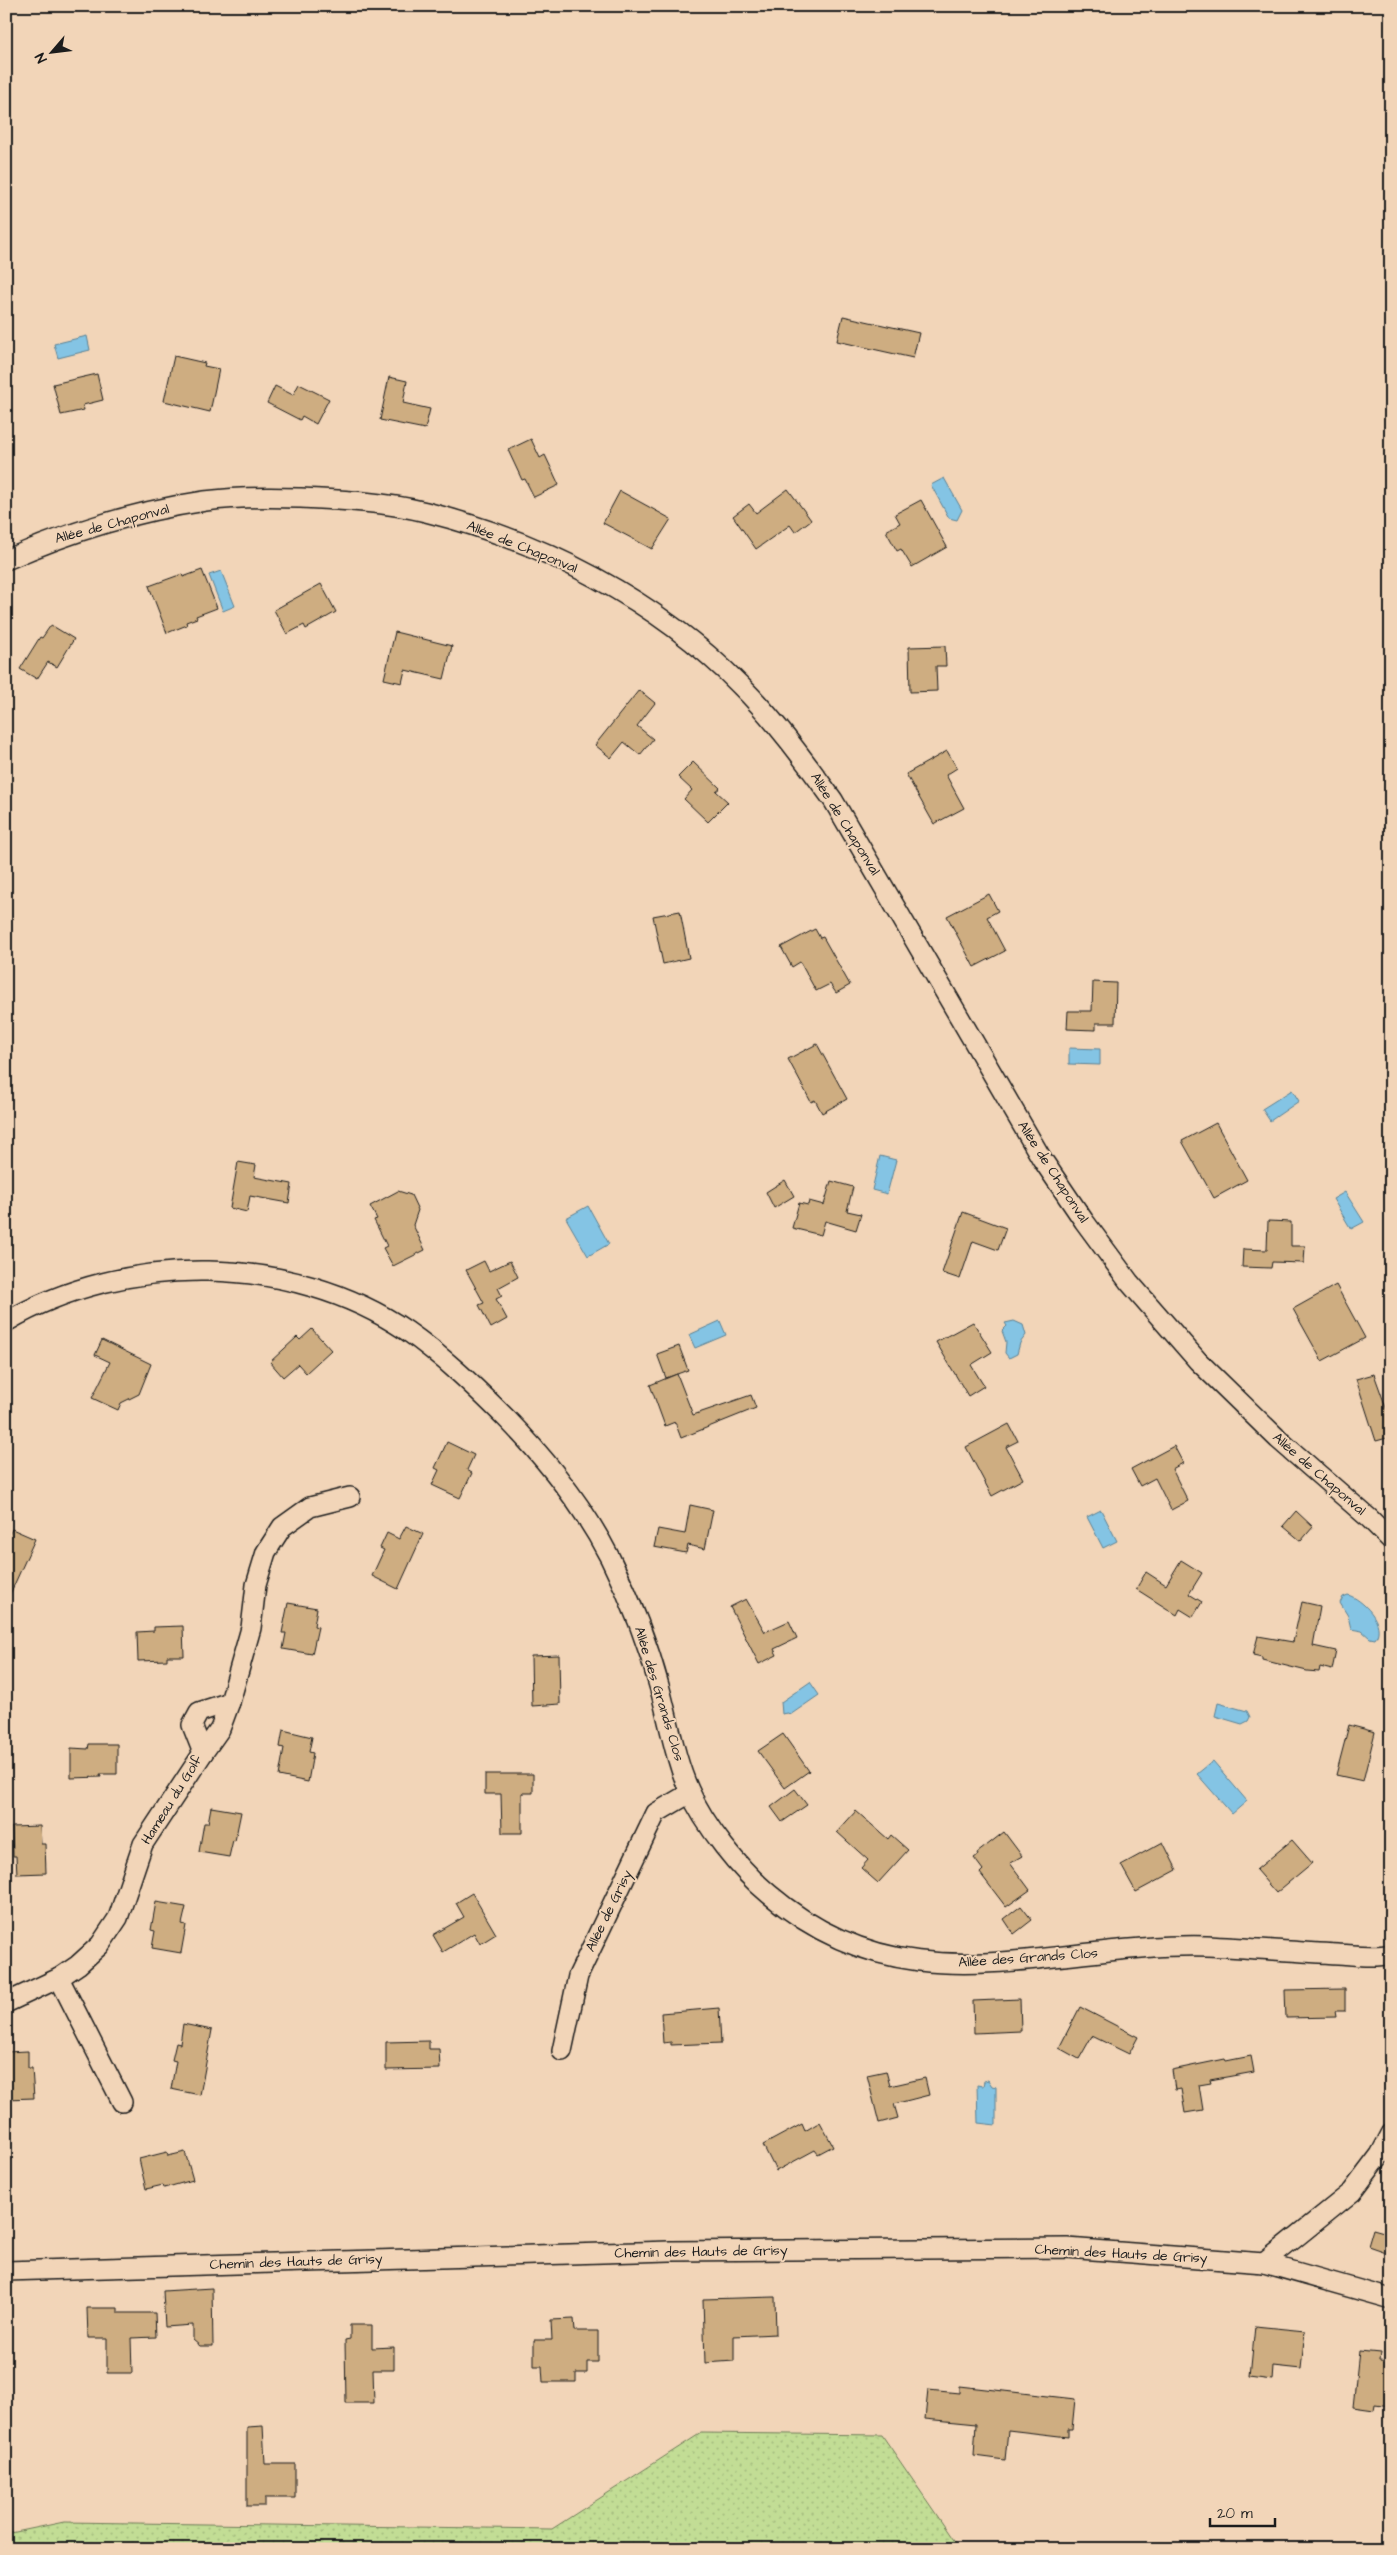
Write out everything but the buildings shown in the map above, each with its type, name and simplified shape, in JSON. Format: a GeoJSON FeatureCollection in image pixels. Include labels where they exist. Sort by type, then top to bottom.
{"type":"FeatureCollection","features":[{"type":"Feature","properties":{"kind":"street","name":"Allée de Chaponval"},"geometry":{"type":"LineString","coordinates":[[6,560],[45,542],[93,527],[152,511],[206,501],[283,498],[350,501],[424,512],[465,523],[546,553],[587,573],[668,624],[710,657],[741,686],[804,760],[832,800],[1042,1159],[1084,1221],[1129,1282],[1198,1361],[1278,1439],[1370,1519],[1391,1540]]}},
{"type":"Feature","properties":{"kind":"street","name":"Allée des Grands Clos"},"geometry":{"type":"LineString","coordinates":[[6,1322],[51,1299],[81,1289],[150,1273],[192,1269],[239,1273],[320,1289],[360,1306],[406,1330],[467,1379],[524,1437],[564,1484],[590,1522],[631,1604],[647,1646],[690,1793],[738,1864],[769,1895],[818,1930],[871,1952],[922,1963],[976,1965],[1090,1953],[1204,1946],[1383,1956],[1391,1954]]}},
{"type":"Feature","properties":{"kind":"street"},"geometry":{"type":"LineString","coordinates":[[203,1753],[220,1729],[230,1702],[251,1628],[256,1585],[266,1552],[282,1527],[310,1507],[350,1497]]}},
{"type":"Feature","properties":{"kind":"street","name":"Hameau du Golf"},"geometry":{"type":"LineString","coordinates":[[6,2003],[59,1978],[78,1965],[100,1945],[118,1918],[143,1844],[203,1753],[192,1725],[199,1712],[230,1702]]}},
{"type":"Feature","properties":{"kind":"street","name":"Allée de Grisy"},"geometry":{"type":"LineString","coordinates":[[562,2051],[578,1976],[656,1813],[690,1793]]}},
{"type":"Feature","properties":{"kind":"street"},"geometry":{"type":"LineString","coordinates":[[59,1978],[122,2102]]}},
{"type":"Feature","properties":{"kind":"street"},"geometry":{"type":"LineString","coordinates":[[1264,2263],[1352,2192],[1380,2155],[1391,2134]]}},
{"type":"Feature","properties":{"kind":"street","name":"Chemin des Hauts de Grisy"},"geometry":{"type":"LineString","coordinates":[[6,2271],[670,2251],[1047,2248],[1264,2263],[1391,2299]]}},
{"type":"Feature","properties":{"kind":"green space"},"geometry":{"type":"Polygon","coordinates":[[[701,2433],[882,2435],[960,2549],[6,2549],[6,2534],[64,2522],[552,2529],[701,2433]]]}},
{"type":"Feature","properties":{"kind":"water"},"geometry":{"type":"Polygon","coordinates":[[[87,336],[90,350],[58,358],[54,344],[87,336]]]}},
{"type":"Feature","properties":{"kind":"water"},"geometry":{"type":"Polygon","coordinates":[[[944,478],[962,510],[957,520],[949,518],[931,485],[944,478]]]}},
{"type":"Feature","properties":{"kind":"water"},"geometry":{"type":"Polygon","coordinates":[[[221,571],[235,606],[223,611],[209,575],[221,571]]]}},
{"type":"Feature","properties":{"kind":"water"},"geometry":{"type":"Polygon","coordinates":[[[1069,1048],[1100,1049],[1100,1065],[1069,1064],[1069,1048]]]}},
{"type":"Feature","properties":{"kind":"water"},"geometry":{"type":"Polygon","coordinates":[[[1292,1090],[1299,1101],[1270,1121],[1262,1109],[1292,1090]]]}},
{"type":"Feature","properties":{"kind":"water"},"geometry":{"type":"Polygon","coordinates":[[[880,1156],[896,1160],[887,1194],[872,1190],[880,1156]]]}},
{"type":"Feature","properties":{"kind":"water"},"geometry":{"type":"Polygon","coordinates":[[[1345,1192],[1364,1222],[1351,1229],[1333,1199],[1345,1192]]]}},
{"type":"Feature","properties":{"kind":"water"},"geometry":{"type":"Polygon","coordinates":[[[588,1206],[609,1244],[588,1256],[566,1218],[588,1206]]]}},
{"type":"Feature","properties":{"kind":"water"},"geometry":{"type":"Polygon","coordinates":[[[720,1321],[726,1335],[695,1348],[689,1335],[720,1321]]]}},
{"type":"Feature","properties":{"kind":"water"},"geometry":{"type":"Polygon","coordinates":[[[1014,1321],[1023,1325],[1026,1335],[1020,1343],[1017,1354],[1009,1358],[1005,1353],[1006,1342],[1002,1331],[1007,1326],[1005,1323],[1014,1321]]]}},
{"type":"Feature","properties":{"kind":"water"},"geometry":{"type":"Polygon","coordinates":[[[1101,1510],[1117,1541],[1103,1548],[1087,1517],[1101,1510]]]}},
{"type":"Feature","properties":{"kind":"water"},"geometry":{"type":"Polygon","coordinates":[[[1348,1595],[1360,1601],[1371,1613],[1378,1626],[1378,1633],[1375,1639],[1370,1638],[1362,1631],[1351,1629],[1348,1616],[1340,1603],[1343,1597],[1348,1595]]]}},
{"type":"Feature","properties":{"kind":"water"},"geometry":{"type":"Polygon","coordinates":[[[810,1682],[819,1695],[790,1715],[788,1713],[782,1714],[781,1702],[810,1682]]]}},
{"type":"Feature","properties":{"kind":"water"},"geometry":{"type":"Polygon","coordinates":[[[1218,1703],[1247,1711],[1250,1717],[1248,1721],[1242,1724],[1215,1716],[1218,1703]]]}},
{"type":"Feature","properties":{"kind":"water"},"geometry":{"type":"Polygon","coordinates":[[[1213,1761],[1247,1801],[1232,1814],[1197,1774],[1213,1761]]]}},
{"type":"Feature","properties":{"kind":"water"},"geometry":{"type":"Polygon","coordinates":[[[988,2080],[992,2086],[996,2087],[996,2125],[978,2123],[977,2085],[983,2086],[984,2081],[988,2080]]]}}]}
